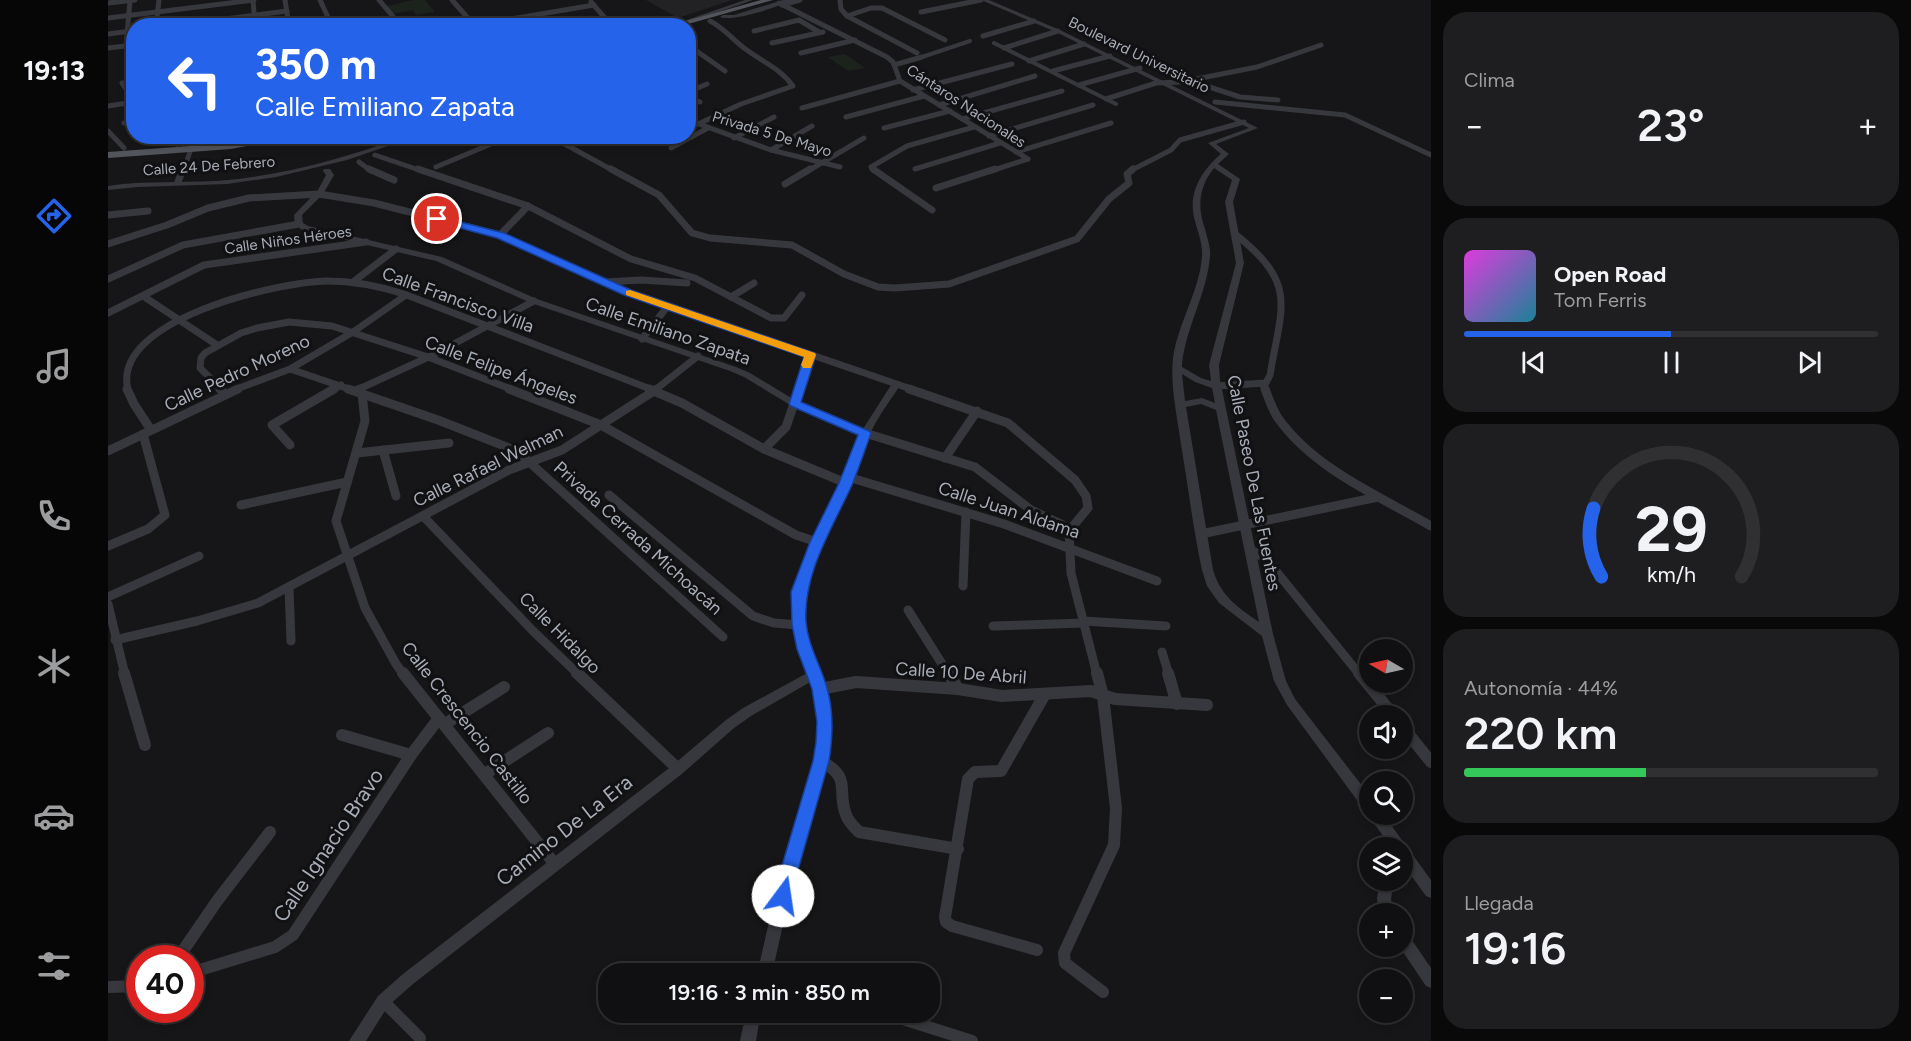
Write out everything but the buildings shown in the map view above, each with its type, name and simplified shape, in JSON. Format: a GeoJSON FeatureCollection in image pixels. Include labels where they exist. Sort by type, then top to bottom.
{"type":"FeatureCollection","features":[{"type":"Feature","properties":{"kind":"main road"},"geometry":{"type":"LineString","coordinates":[[696,22],[769,0]]}},
{"type":"Feature","properties":{"kind":"main road"},"geometry":{"type":"LineString","coordinates":[[704,19],[723,17],[783,2]]}},
{"type":"Feature","properties":{"kind":"main road"},"geometry":{"type":"LineString","coordinates":[[108,150],[177,144]]}},
{"type":"Feature","properties":{"kind":"main road"},"geometry":{"type":"LineString","coordinates":[[108,155],[244,144]]}},
{"type":"Feature","properties":{"kind":"street"},"geometry":{"type":"LineString","coordinates":[[108,3],[135,0]]}},
{"type":"Feature","properties":{"kind":"street"},"geometry":{"type":"LineString","coordinates":[[157,18],[159,0]]}},
{"type":"Feature","properties":{"kind":"street"},"geometry":{"type":"LineString","coordinates":[[192,0],[193,18]]}},
{"type":"Feature","properties":{"kind":"street"},"geometry":{"type":"LineString","coordinates":[[108,18],[253,0],[254,18]]}},
{"type":"Feature","properties":{"kind":"street"},"geometry":{"type":"LineString","coordinates":[[285,0],[288,18]]}},
{"type":"Feature","properties":{"kind":"street"},"geometry":{"type":"LineString","coordinates":[[320,0],[328,18]]}},
{"type":"Feature","properties":{"kind":"street"},"geometry":{"type":"LineString","coordinates":[[379,0],[394,18]]}},
{"type":"Feature","properties":{"kind":"street"},"geometry":{"type":"LineString","coordinates":[[452,0],[469,18]]}},
{"type":"Feature","properties":{"kind":"street"},"geometry":{"type":"LineString","coordinates":[[590,0],[605,18]]}},
{"type":"Feature","properties":{"kind":"street"},"geometry":{"type":"LineString","coordinates":[[704,19],[750,0]]}},
{"type":"Feature","properties":{"kind":"street"},"geometry":{"type":"LineString","coordinates":[[696,22],[759,0]]}},
{"type":"Feature","properties":{"kind":"street"},"geometry":{"type":"LineString","coordinates":[[783,2],[800,0]]}},
{"type":"Feature","properties":{"kind":"street"},"geometry":{"type":"LineString","coordinates":[[840,0],[841,9],[847,16],[917,53]]}},
{"type":"Feature","properties":{"kind":"street"},"geometry":{"type":"LineString","coordinates":[[921,12],[983,0]]}},
{"type":"Feature","properties":{"kind":"street","name":"Boulevard Universitario"},"geometry":{"type":"LineString","coordinates":[[983,0],[1058,31],[1216,105],[1336,117],[1431,160]]}},
{"type":"Feature","properties":{"kind":"street","name":"Boulevard Universitario"},"geometry":{"type":"LineString","coordinates":[[992,0],[1063,30],[1138,69]]}},
{"type":"Feature","properties":{"kind":"street"},"geometry":{"type":"LineString","coordinates":[[128,16],[130,1]]}},
{"type":"Feature","properties":{"kind":"street"},"geometry":{"type":"LineString","coordinates":[[224,2],[225,18]]}},
{"type":"Feature","properties":{"kind":"street","name":"Cántaros Nacionales"},"geometry":{"type":"LineString","coordinates":[[783,2],[887,57],[894,65],[900,81],[1028,159],[936,188]]}},
{"type":"Feature","properties":{"kind":"street"},"geometry":{"type":"LineString","coordinates":[[519,18],[594,6]]}},
{"type":"Feature","properties":{"kind":"street"},"geometry":{"type":"LineString","coordinates":[[847,16],[875,7],[882,8],[945,40]]}},
{"type":"Feature","properties":{"kind":"street"},"geometry":{"type":"LineString","coordinates":[[232,18],[287,11]]}},
{"type":"Feature","properties":{"kind":"street"},"geometry":{"type":"LineString","coordinates":[[698,124],[741,104],[793,86],[789,79],[741,45],[722,26],[704,19]]}},
{"type":"Feature","properties":{"kind":"street"},"geometry":{"type":"LineString","coordinates":[[754,31],[799,20],[819,32]]}},
{"type":"Feature","properties":{"kind":"street"},"geometry":{"type":"LineString","coordinates":[[975,32],[985,37],[1034,21]]}},
{"type":"Feature","properties":{"kind":"street"},"geometry":{"type":"LineString","coordinates":[[772,43],[835,30]]}},
{"type":"Feature","properties":{"kind":"street"},"geometry":{"type":"LineString","coordinates":[[1004,48],[1058,31]]}},
{"type":"Feature","properties":{"kind":"street"},"geometry":{"type":"LineString","coordinates":[[108,34],[126,32]]}},
{"type":"Feature","properties":{"kind":"street"},"geometry":{"type":"LineString","coordinates":[[801,53],[855,40]]}},
{"type":"Feature","properties":{"kind":"street"},"geometry":{"type":"LineString","coordinates":[[894,65],[970,41]]}},
{"type":"Feature","properties":{"kind":"street"},"geometry":{"type":"LineString","coordinates":[[994,43],[1116,104]]}},
{"type":"Feature","properties":{"kind":"street"},"geometry":{"type":"LineString","coordinates":[[1029,61],[1084,44]]}},
{"type":"Feature","properties":{"kind":"street"},"geometry":{"type":"LineString","coordinates":[[1106,99],[1156,83],[1189,80],[1257,67],[1321,45]]}},
{"type":"Feature","properties":{"kind":"street"},"geometry":{"type":"LineString","coordinates":[[108,48],[126,46]]}},
{"type":"Feature","properties":{"kind":"street"},"geometry":{"type":"LineString","coordinates":[[696,50],[726,71]]}},
{"type":"Feature","properties":{"kind":"street"},"geometry":{"type":"LineString","coordinates":[[1053,71],[1110,56]]}},
{"type":"Feature","properties":{"kind":"street"},"geometry":{"type":"LineString","coordinates":[[913,90],[1012,64]]}},
{"type":"Feature","properties":{"kind":"street"},"geometry":{"type":"LineString","coordinates":[[1079,85],[1138,69]]}},
{"type":"Feature","properties":{"kind":"street"},"geometry":{"type":"LineString","coordinates":[[939,105],[1035,76]]}},
{"type":"Feature","properties":{"kind":"street"},"geometry":{"type":"LineString","coordinates":[[1189,80],[1240,97],[1278,100]]}},
{"type":"Feature","properties":{"kind":"street"},"geometry":{"type":"LineString","coordinates":[[802,108],[900,81]]}},
{"type":"Feature","properties":{"kind":"street"},"geometry":{"type":"LineString","coordinates":[[122,84],[126,87]]}},
{"type":"Feature","properties":{"kind":"street"},"geometry":{"type":"LineString","coordinates":[[696,89],[707,84]]}},
{"type":"Feature","properties":{"kind":"street"},"geometry":{"type":"LineString","coordinates":[[962,119],[1062,91]]}},
{"type":"Feature","properties":{"kind":"street"},"geometry":{"type":"LineString","coordinates":[[846,117],[924,96]]}},
{"type":"Feature","properties":{"kind":"street"},"geometry":{"type":"LineString","coordinates":[[696,100],[700,102]]}},
{"type":"Feature","properties":{"kind":"street"},"geometry":{"type":"LineString","coordinates":[[108,105],[126,103]]}},
{"type":"Feature","properties":{"kind":"street"},"geometry":{"type":"LineString","coordinates":[[989,136],[1093,105]]}},
{"type":"Feature","properties":{"kind":"street"},"geometry":{"type":"LineString","coordinates":[[1216,105],[1254,126],[1254,129],[1211,143],[1226,154],[1213,164],[1198,191],[1197,216],[1203,235],[1205,259],[1178,354],[1177,368],[1201,534],[1212,585],[1218,594],[1266,634]]}},
{"type":"Feature","properties":{"kind":"street","name":"Boulevard Universitario"},"geometry":{"type":"LineString","coordinates":[[1216,105],[1345,115],[1431,155]]}},
{"type":"Feature","properties":{"kind":"street"},"geometry":{"type":"LineString","coordinates":[[884,128],[950,111]]}},
{"type":"Feature","properties":{"kind":"street"},"geometry":{"type":"LineString","coordinates":[[734,138],[774,117]]}},
{"type":"Feature","properties":{"kind":"street"},"geometry":{"type":"LineString","coordinates":[[565,144],[659,195],[692,233],[710,238],[792,245],[836,270],[878,287],[949,284],[1077,239],[1109,199],[1129,183],[1129,172],[1171,150],[1180,140],[1244,122]]}},
{"type":"Feature","properties":{"kind":"street"},"geometry":{"type":"LineString","coordinates":[[1016,152],[1111,123]]}},
{"type":"Feature","properties":{"kind":"street","name":"Privada 5 De Mayo"},"geometry":{"type":"LineString","coordinates":[[698,124],[771,150],[840,167]]}},
{"type":"Feature","properties":{"kind":"street"},"geometry":{"type":"LineString","coordinates":[[771,150],[812,126]]}},
{"type":"Feature","properties":{"kind":"street"},"geometry":{"type":"LineString","coordinates":[[932,210],[873,171],[871,167],[907,146],[974,127]]}},
{"type":"Feature","properties":{"kind":"street"},"geometry":{"type":"LineString","coordinates":[[696,134],[708,128]]}},
{"type":"Feature","properties":{"kind":"street"},"geometry":{"type":"LineString","coordinates":[[108,131],[124,148]]}},
{"type":"Feature","properties":{"kind":"street"},"geometry":{"type":"LineString","coordinates":[[785,184],[864,138]]}},
{"type":"Feature","properties":{"kind":"street"},"geometry":{"type":"LineString","coordinates":[[915,169],[1000,143]]}},
{"type":"Feature","properties":{"kind":"street","name":"Calle 24 De Febrero"},"geometry":{"type":"LineString","coordinates":[[108,188],[178,182],[228,182],[295,173],[356,157],[392,144]]}},
{"type":"Feature","properties":{"kind":"street"},"geometry":{"type":"LineString","coordinates":[[295,173],[327,171],[359,162],[393,144]]}},
{"type":"Feature","properties":{"kind":"street"},"geometry":{"type":"LineString","coordinates":[[670,148],[678,144]]}},
{"type":"Feature","properties":{"kind":"street"},"geometry":{"type":"LineString","coordinates":[[436,166],[486,145]]}},
{"type":"Feature","properties":{"kind":"street"},"geometry":{"type":"LineString","coordinates":[[178,182],[190,152]]}},
{"type":"Feature","properties":{"kind":"street"},"geometry":{"type":"LineString","coordinates":[[375,155],[528,206],[631,259],[695,278],[771,318],[780,319],[787,316],[802,295]]}},
{"type":"Feature","properties":{"kind":"street"},"geometry":{"type":"LineString","coordinates":[[359,162],[374,173],[394,180]]}},
{"type":"Feature","properties":{"kind":"street","name":"Calle Paseo De Las Fuentes"},"geometry":{"type":"LineString","coordinates":[[1213,164],[1236,179],[1229,202],[1240,262],[1214,365],[1216,386],[1266,634],[1280,681],[1291,702],[1359,792]]}},
{"type":"Feature","properties":{"kind":"street"},"geometry":{"type":"LineString","coordinates":[[108,279],[183,245],[299,224],[298,215],[328,182],[330,175],[327,171]]}},
{"type":"Feature","properties":{"kind":"street"},"geometry":{"type":"LineString","coordinates":[[108,244],[223,204],[288,194],[319,194],[374,203],[500,236],[603,282],[667,307],[1008,423],[1075,480],[1086,496],[1088,508],[1069,531],[1071,573],[1103,696],[1116,808],[1114,845],[1064,953],[1065,963],[1103,992]]}},
{"type":"Feature","properties":{"kind":"street"},"geometry":{"type":"LineString","coordinates":[[500,236],[528,206]]}},
{"type":"Feature","properties":{"kind":"street"},"geometry":{"type":"LineString","coordinates":[[108,215],[148,211]]}},
{"type":"Feature","properties":{"kind":"street","name":"Calle Emiliano Zapata"},"geometry":{"type":"LineString","coordinates":[[299,224],[314,230],[439,259],[534,301],[747,375],[795,404],[865,433],[975,467],[1030,510],[1061,524],[1069,531]]}},
{"type":"Feature","properties":{"kind":"street"},"geometry":{"type":"LineString","coordinates":[[1235,234],[1268,262],[1282,289],[1282,305],[1270,375],[1263,385]]}},
{"type":"Feature","properties":{"kind":"street","name":"Calle Niños Héroes"},"geometry":{"type":"LineString","coordinates":[[108,313],[204,265],[366,242]]}},
{"type":"Feature","properties":{"kind":"street"},"geometry":{"type":"LineString","coordinates":[[352,282],[396,249]]}},
{"type":"Feature","properties":{"kind":"street","name":"Calle Niños Héroes"},"geometry":{"type":"LineString","coordinates":[[108,320],[146,298],[209,270],[214,264]]}},
{"type":"Feature","properties":{"kind":"street"},"geometry":{"type":"LineString","coordinates":[[603,282],[640,280],[687,283]]}},
{"type":"Feature","properties":{"kind":"street","name":"Calle Francisco Villa"},"geometry":{"type":"LineString","coordinates":[[108,546],[154,526],[163,520],[165,514],[147,432],[123,382],[127,363],[144,343],[181,320],[247,294],[304,283],[352,282],[406,295],[654,391],[682,403],[764,449],[847,480]]}},
{"type":"Feature","properties":{"kind":"street"},"geometry":{"type":"LineString","coordinates":[[731,297],[753,283]]}},
{"type":"Feature","properties":{"kind":"street","name":"Calle Pedro Moreno"},"geometry":{"type":"LineString","coordinates":[[108,451],[225,393],[290,369],[353,332],[406,295]]}},
{"type":"Feature","properties":{"kind":"street"},"geometry":{"type":"LineString","coordinates":[[146,298],[217,345]]}},
{"type":"Feature","properties":{"kind":"street"},"geometry":{"type":"LineString","coordinates":[[290,369],[341,385],[358,393],[534,301]]}},
{"type":"Feature","properties":{"kind":"street"},"geometry":{"type":"LineString","coordinates":[[642,339],[667,307]]}},
{"type":"Feature","properties":{"kind":"street","name":"Calle Felipe Ángeles"},"geometry":{"type":"LineString","coordinates":[[225,393],[200,368],[201,358],[217,345],[249,330],[290,322],[321,324],[353,332],[428,357],[601,425],[796,535],[817,542]]}},
{"type":"Feature","properties":{"kind":"street"},"geometry":{"type":"LineString","coordinates":[[764,449],[786,427],[810,355]]}},
{"type":"Feature","properties":{"kind":"street","name":"Calle Rafael Welman"},"geometry":{"type":"LineString","coordinates":[[115,640],[258,603],[289,588],[509,470],[562,450],[654,391],[698,357]]}},
{"type":"Feature","properties":{"kind":"street"},"geometry":{"type":"LineString","coordinates":[[1177,368],[1198,380],[1216,386],[1263,385]]}},
{"type":"Feature","properties":{"kind":"street"},"geometry":{"type":"LineString","coordinates":[[767,963],[798,835],[821,761],[825,722],[820,689],[799,625],[799,592],[817,542],[847,480],[865,433],[896,384]]}},
{"type":"Feature","properties":{"kind":"street"},"geometry":{"type":"LineString","coordinates":[[290,445],[272,425],[341,385]]}},
{"type":"Feature","properties":{"kind":"street"},"geometry":{"type":"LineString","coordinates":[[1263,385],[1278,416],[1296,437],[1340,473],[1431,526]]}},
{"type":"Feature","properties":{"kind":"street","name":"Calle Crescencio Castillo"},"geometry":{"type":"LineString","coordinates":[[358,393],[364,421],[357,453],[336,521],[365,608],[396,664],[554,863]]}},
{"type":"Feature","properties":{"kind":"street","name":"Privada Cerrada Michoacán"},"geometry":{"type":"LineString","coordinates":[[358,393],[509,446],[531,463],[723,637]]}},
{"type":"Feature","properties":{"kind":"street"},"geometry":{"type":"LineString","coordinates":[[1181,405],[1202,401],[1220,408]]}},
{"type":"Feature","properties":{"kind":"street"},"geometry":{"type":"LineString","coordinates":[[945,458],[976,411]]}},
{"type":"Feature","properties":{"kind":"street"},"geometry":{"type":"LineString","coordinates":[[357,453],[449,443]]}},
{"type":"Feature","properties":{"kind":"street"},"geometry":{"type":"LineString","coordinates":[[383,450],[396,496]]}},
{"type":"Feature","properties":{"kind":"street","name":"Calle Juan Aldama"},"geometry":{"type":"LineString","coordinates":[[847,480],[966,512],[1157,580]]}},
{"type":"Feature","properties":{"kind":"street"},"geometry":{"type":"LineString","coordinates":[[241,505],[347,482]]}},
{"type":"Feature","properties":{"kind":"street"},"geometry":{"type":"LineString","coordinates":[[609,495],[753,616],[774,623],[799,625]]}},
{"type":"Feature","properties":{"kind":"street"},"geometry":{"type":"LineString","coordinates":[[1201,534],[1378,497]]}},
{"type":"Feature","properties":{"kind":"street"},"geometry":{"type":"LineString","coordinates":[[963,586],[966,512]]}},
{"type":"Feature","properties":{"kind":"street","name":"Calle Hidalgo"},"geometry":{"type":"LineString","coordinates":[[423,516],[533,631],[678,769]]}},
{"type":"Feature","properties":{"kind":"street"},"geometry":{"type":"LineString","coordinates":[[1250,549],[1267,560],[1385,705]]}},
{"type":"Feature","properties":{"kind":"street"},"geometry":{"type":"LineString","coordinates":[[108,597],[199,556]]}},
{"type":"Feature","properties":{"kind":"street"},"geometry":{"type":"LineString","coordinates":[[289,588],[291,641]]}},
{"type":"Feature","properties":{"kind":"street"},"geometry":{"type":"LineString","coordinates":[[108,604],[115,640],[145,745]]}},
{"type":"Feature","properties":{"kind":"street"},"geometry":{"type":"LineString","coordinates":[[908,610],[958,689]]}},
{"type":"Feature","properties":{"kind":"street"},"geometry":{"type":"LineString","coordinates":[[993,626],[1084,622],[1166,626]]}},
{"type":"Feature","properties":{"kind":"street"},"geometry":{"type":"LineString","coordinates":[[1162,652],[1177,704]]}},
{"type":"Feature","properties":{"kind":"street","name":"Camino De La Era"},"geometry":{"type":"LineString","coordinates":[[357,1041],[383,1001],[554,863],[678,769],[747,712],[815,674]]}},
{"type":"Feature","properties":{"kind":"street","name":"Calle 10 De Abril"},"geometry":{"type":"LineString","coordinates":[[820,689],[869,682],[958,689],[1002,696],[1091,691],[1115,699],[1207,705]]}},
{"type":"Feature","properties":{"kind":"street"},"geometry":{"type":"LineString","coordinates":[[442,721],[504,687]]}},
{"type":"Feature","properties":{"kind":"street"},"geometry":{"type":"LineString","coordinates":[[1037,950],[952,926],[946,922],[945,911],[958,849],[968,779],[975,772],[1001,771],[1045,694]]}},
{"type":"Feature","properties":{"kind":"street","name":"Calle Ignacio Bravo"},"geometry":{"type":"LineString","coordinates":[[204,969],[275,947],[293,935],[411,755],[442,721]]}},
{"type":"Feature","properties":{"kind":"street"},"geometry":{"type":"LineString","coordinates":[[485,774],[548,733]]}},
{"type":"Feature","properties":{"kind":"street"},"geometry":{"type":"LineString","coordinates":[[342,735],[411,755]]}},
{"type":"Feature","properties":{"kind":"street"},"geometry":{"type":"LineString","coordinates":[[1413,740],[1431,762]]}},
{"type":"Feature","properties":{"kind":"street"},"geometry":{"type":"LineString","coordinates":[[821,761],[836,769],[840,775],[847,818],[859,832],[958,849]]}},
{"type":"Feature","properties":{"kind":"street"},"geometry":{"type":"LineString","coordinates":[[186,945],[270,832]]}},
{"type":"Feature","properties":{"kind":"street"},"geometry":{"type":"LineString","coordinates":[[1413,867],[1431,891]]}},
{"type":"Feature","properties":{"kind":"street"},"geometry":{"type":"LineString","coordinates":[[1413,954],[1431,981]]}},
{"type":"Feature","properties":{"kind":"street"},"geometry":{"type":"LineString","coordinates":[[108,987],[126,986]]}},
{"type":"Feature","properties":{"kind":"street"},"geometry":{"type":"LineString","coordinates":[[383,1001],[420,1038]]}},
{"type":"Feature","properties":{"kind":"street"},"geometry":{"type":"LineString","coordinates":[[748,1041],[752,1023]]}},
{"type":"Feature","properties":{"kind":"street"},"geometry":{"type":"LineString","coordinates":[[916,1023],[972,1041]]}},
{"type":"Feature","properties":{"kind":"shaded area"},"geometry":{"type":"Polygon","coordinates":[[[413,0],[425,0],[435,12],[416,15],[413,10],[392,14],[385,7],[413,0]]]}},
{"type":"Feature","properties":{"kind":"shaded area"},"geometry":{"type":"Polygon","coordinates":[[[646,0],[732,0],[678,18],[646,0]]]}},
{"type":"Feature","properties":{"kind":"shaded area"},"geometry":{"type":"Polygon","coordinates":[[[845,54],[865,68],[848,71],[828,57],[845,54]]]}},
{"type":"Feature","properties":{"kind":"slow traffic"},"geometry":{"type":"LineString","coordinates":[[630,293],[810,355],[807,365]]}},
{"type":"Feature","properties":{"kind":"route"},"geometry":{"type":"LineString","coordinates":[[437,219],[500,236],[603,282],[667,307],[810,355],[795,404],[865,433],[846,483],[817,542],[799,592],[799,625],[820,689],[825,722],[824,742],[821,761],[798,835],[783,896]]}}]}
